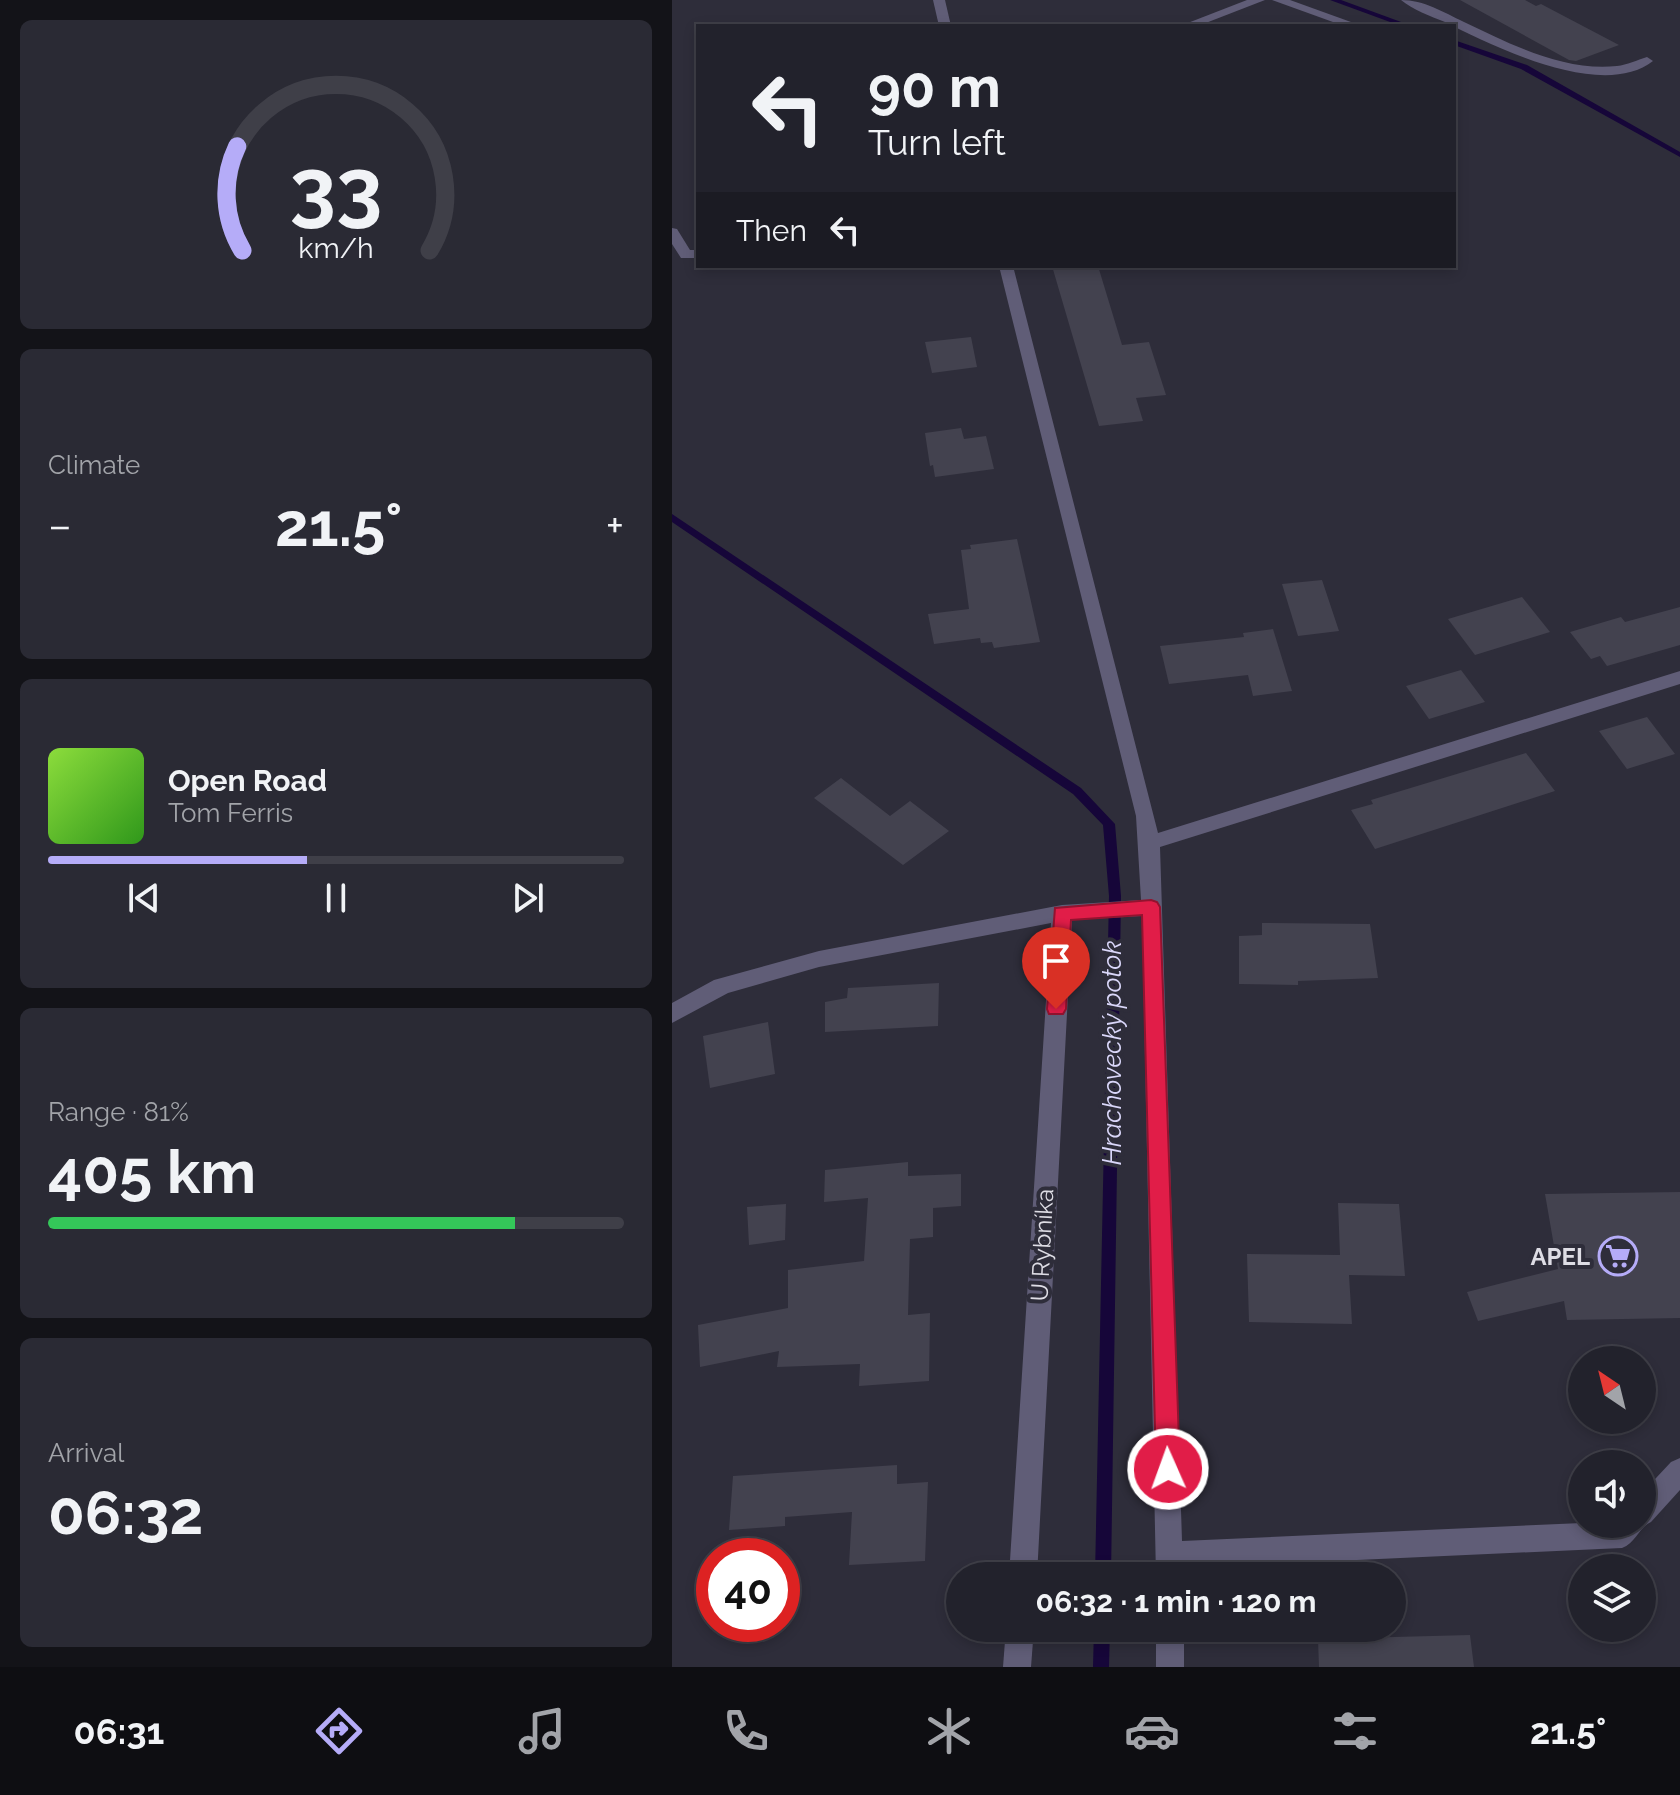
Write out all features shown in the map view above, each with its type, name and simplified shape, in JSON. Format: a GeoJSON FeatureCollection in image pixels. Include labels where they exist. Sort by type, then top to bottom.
{"type":"FeatureCollection","features":[{"type":"Feature","properties":{"kind":"street"},"geometry":{"type":"LineString","coordinates":[[939,0],[945,24]]}},
{"type":"Feature","properties":{"kind":"street"},"geometry":{"type":"LineString","coordinates":[[1192,24],[1259,0]]}},
{"type":"Feature","properties":{"kind":"street"},"geometry":{"type":"LineString","coordinates":[[1278,0],[1350,24]]}},
{"type":"Feature","properties":{"kind":"street"},"geometry":{"type":"LineString","coordinates":[[1407,0],[1554,65],[1587,72],[1632,70],[1647,61]]}},
{"type":"Feature","properties":{"kind":"street"},"geometry":{"type":"LineString","coordinates":[[672,232],[686,255],[696,254]]}},
{"type":"Feature","properties":{"kind":"street"},"geometry":{"type":"LineString","coordinates":[[1007,268],[1146,816],[1150,843],[1170,1562]]}},
{"type":"Feature","properties":{"kind":"street"},"geometry":{"type":"LineString","coordinates":[[1150,843],[1680,677]]}},
{"type":"Feature","properties":{"kind":"street"},"geometry":{"type":"LineString","coordinates":[[672,1014],[722,986],[819,959],[1062,913],[1151,907]]}},
{"type":"Feature","properties":{"kind":"street","name":"U Rybníka"},"geometry":{"type":"LineString","coordinates":[[1024,1562],[1062,913]]}},
{"type":"Feature","properties":{"kind":"street"},"geometry":{"type":"LineString","coordinates":[[1656,1498],[1680,1471]]}},
{"type":"Feature","properties":{"kind":"street"},"geometry":{"type":"LineString","coordinates":[[1215,1562],[1577,1538]]}},
{"type":"Feature","properties":{"kind":"street"},"geometry":{"type":"LineString","coordinates":[[1017,1667],[1019,1642]]}},
{"type":"Feature","properties":{"kind":"street"},"geometry":{"type":"LineString","coordinates":[[1170,1642],[1170,1667]]}},
{"type":"Feature","properties":{"kind":"building"},"geometry":{"type":"Polygon","coordinates":[[[1460,0],[1525,0],[1536,6],[1541,4],[1619,45],[1576,61],[1569,60],[1460,0]]]}},
{"type":"Feature","properties":{"kind":"building"},"geometry":{"type":"Polygon","coordinates":[[[1053,268],[1099,268],[1122,345],[1149,342],[1166,395],[1136,398],[1143,421],[1099,426],[1053,268]]]}},
{"type":"Feature","properties":{"kind":"building"},"geometry":{"type":"Polygon","coordinates":[[[971,337],[977,367],[932,373],[925,342],[971,337]]]}},
{"type":"Feature","properties":{"kind":"building"},"geometry":{"type":"Polygon","coordinates":[[[961,428],[964,439],[986,436],[994,469],[935,477],[933,465],[930,466],[925,433],[961,428]]]}},
{"type":"Feature","properties":{"kind":"building"},"geometry":{"type":"Polygon","coordinates":[[[1017,539],[1040,642],[994,648],[992,642],[981,643],[980,638],[934,644],[928,614],[969,609],[961,550],[971,549],[970,545],[1017,539]]]}},
{"type":"Feature","properties":{"kind":"building"},"geometry":{"type":"Polygon","coordinates":[[[1322,580],[1339,631],[1298,636],[1282,584],[1322,580]]]}},
{"type":"Feature","properties":{"kind":"building"},"geometry":{"type":"Polygon","coordinates":[[[1522,597],[1550,632],[1475,655],[1448,619],[1522,597]]]}},
{"type":"Feature","properties":{"kind":"building"},"geometry":{"type":"Polygon","coordinates":[[[1680,607],[1680,645],[1607,666],[1600,656],[1591,659],[1570,632],[1621,617],[1625,622],[1680,607]]]}},
{"type":"Feature","properties":{"kind":"building"},"geometry":{"type":"Polygon","coordinates":[[[1273,629],[1292,691],[1253,696],[1248,675],[1169,684],[1160,646],[1244,637],[1243,633],[1273,629]]]}},
{"type":"Feature","properties":{"kind":"building"},"geometry":{"type":"Polygon","coordinates":[[[1461,670],[1485,702],[1429,719],[1406,686],[1461,670]]]}},
{"type":"Feature","properties":{"kind":"building"},"geometry":{"type":"Polygon","coordinates":[[[1647,717],[1675,754],[1627,769],[1599,731],[1647,717]]]}},
{"type":"Feature","properties":{"kind":"building"},"geometry":{"type":"Polygon","coordinates":[[[1526,753],[1555,791],[1375,849],[1351,810],[1373,804],[1371,800],[1526,753]]]}},
{"type":"Feature","properties":{"kind":"building"},"geometry":{"type":"Polygon","coordinates":[[[841,778],[890,816],[910,801],[949,831],[903,865],[814,798],[841,778]]]}},
{"type":"Feature","properties":{"kind":"building"},"geometry":{"type":"Polygon","coordinates":[[[1262,923],[1370,924],[1378,978],[1298,981],[1298,985],[1239,984],[1239,936],[1262,935],[1262,923]]]}},
{"type":"Feature","properties":{"kind":"building"},"geometry":{"type":"Polygon","coordinates":[[[939,983],[938,1026],[825,1032],[825,1002],[847,998],[848,988],[939,983]]]}},
{"type":"Feature","properties":{"kind":"building"},"geometry":{"type":"Polygon","coordinates":[[[768,1022],[775,1074],[710,1088],[703,1036],[768,1022]]]}},
{"type":"Feature","properties":{"kind":"building"},"geometry":{"type":"Polygon","coordinates":[[[908,1162],[908,1176],[961,1174],[961,1206],[933,1208],[933,1237],[910,1239],[908,1315],[930,1313],[929,1381],[859,1386],[860,1364],[777,1367],[779,1351],[700,1367],[698,1325],[788,1308],[788,1270],[864,1261],[868,1198],[824,1202],[825,1170],[908,1162]]]}},
{"type":"Feature","properties":{"kind":"building","name":"APEL"},"geometry":{"type":"Polygon","coordinates":[[[1680,1192],[1680,1318],[1567,1320],[1564,1301],[1478,1321],[1467,1292],[1558,1269],[1545,1194],[1680,1192]]]}},
{"type":"Feature","properties":{"kind":"building"},"geometry":{"type":"Polygon","coordinates":[[[1338,1203],[1399,1204],[1405,1276],[1349,1275],[1352,1324],[1249,1322],[1247,1254],[1340,1255],[1338,1203]]]}},
{"type":"Feature","properties":{"kind":"building"},"geometry":{"type":"Polygon","coordinates":[[[786,1204],[785,1240],[749,1245],[747,1207],[786,1204]]]}},
{"type":"Feature","properties":{"kind":"building"},"geometry":{"type":"Polygon","coordinates":[[[897,1465],[897,1484],[928,1482],[925,1561],[849,1565],[852,1512],[785,1517],[785,1526],[729,1530],[733,1476],[897,1465]]]}},
{"type":"Feature","properties":{"kind":"building"},"geometry":{"type":"Polygon","coordinates":[[[1470,1635],[1474,1667],[1319,1667],[1318,1642],[1406,1642],[1406,1637],[1470,1635]]]}},
{"type":"Feature","properties":{"kind":"waterway"},"geometry":{"type":"LineString","coordinates":[[1334,0],[1402,24]]}},
{"type":"Feature","properties":{"kind":"waterway"},"geometry":{"type":"LineString","coordinates":[[1456,43],[1524,67],[1680,155]]}},
{"type":"Feature","properties":{"kind":"waterway","name":"Hrachovecký potok"},"geometry":{"type":"LineString","coordinates":[[672,517],[1077,791],[1109,824],[1115,896],[1103,1562]]}},
{"type":"Feature","properties":{"kind":"waterway","name":"Hrachovecký potok"},"geometry":{"type":"LineString","coordinates":[[1101,1667],[1102,1642]]}},
{"type":"Feature","properties":{"kind":"place","name":"APEL"},"geometry":{"type":"Point","coordinates":[1618,1256]}},
{"type":"Feature","properties":{"kind":"route"},"geometry":{"type":"LineString","coordinates":[[1056,1009],[1062,913],[1151,907],[1168,1469]]}}]}
